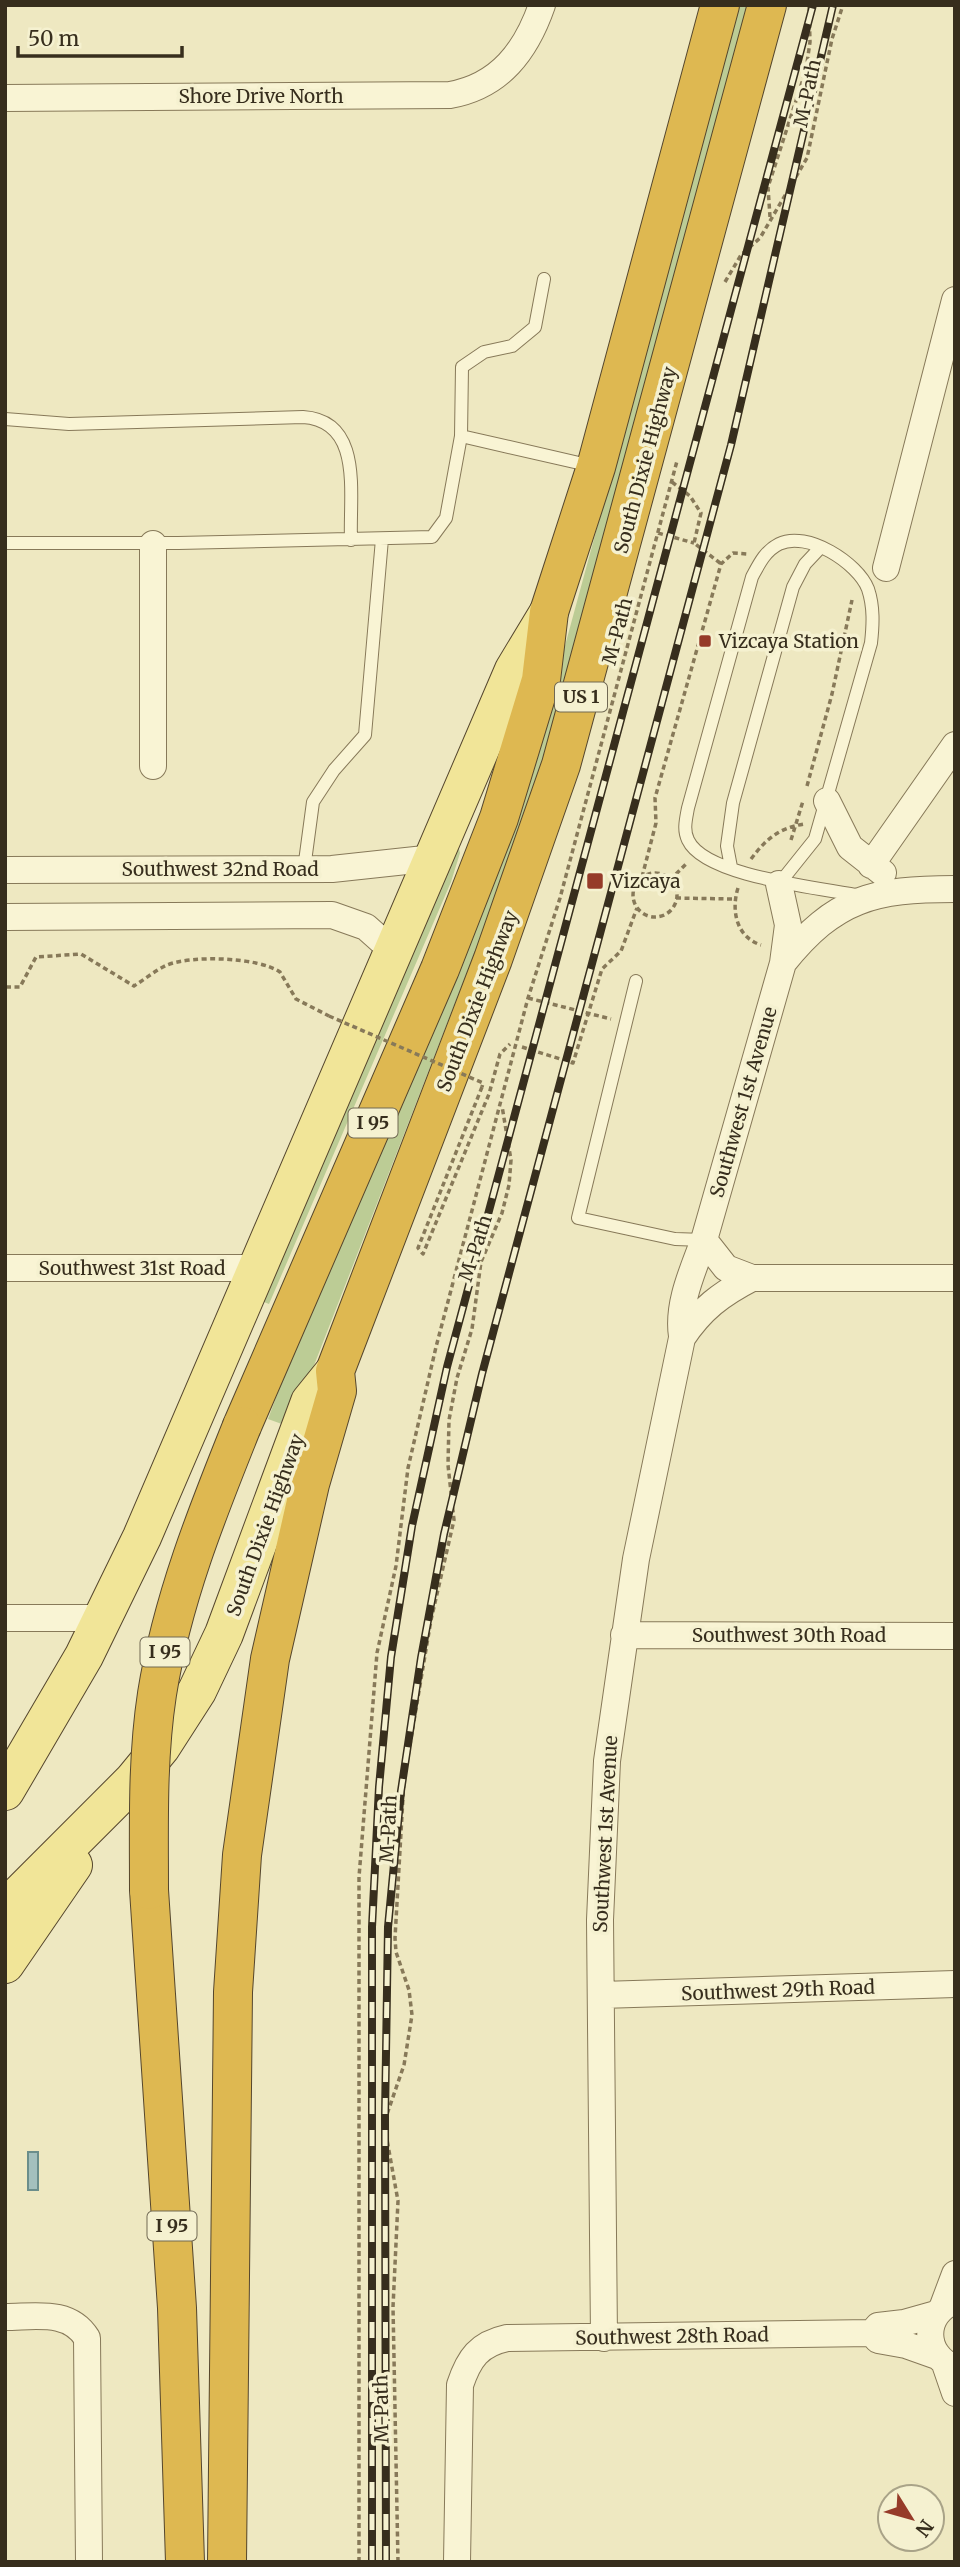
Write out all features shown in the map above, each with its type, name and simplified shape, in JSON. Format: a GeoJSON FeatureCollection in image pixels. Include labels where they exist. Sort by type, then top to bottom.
{"type":"FeatureCollection","features":[{"type":"Feature","properties":{"kind":"highway"},"geometry":{"type":"LineString","coordinates":[[549,611],[596,467],[720,5]]}},
{"type":"Feature","properties":{"kind":"highway","name":"South Dixie Highway"},"geometry":{"type":"LineString","coordinates":[[335,1371],[488,972],[561,765],[767,5]]}},
{"type":"Feature","properties":{"kind":"highway","name":"I 95"},"geometry":{"type":"LineString","coordinates":[[185,2562],[176,2295],[149,1890],[150,1774],[157,1694],[165,1652],[190,1559],[242,1426],[440,969],[484,859],[541,680],[549,611]]}},
{"type":"Feature","properties":{"kind":"highway"},"geometry":{"type":"LineString","coordinates":[[227,2562],[233,1992],[242,1855],[270,1659],[310,1484],[337,1391],[335,1371]]}},
{"type":"Feature","properties":{"kind":"main road"},"geometry":{"type":"LineString","coordinates":[[5,1791],[104,1618],[177,1460],[514,670],[549,611]]}},
{"type":"Feature","properties":{"kind":"main road","name":"South Dixie Highway"},"geometry":{"type":"LineString","coordinates":[[5,1909],[91,1820],[121,1795],[161,1747],[213,1661],[310,1402],[335,1371]]}},
{"type":"Feature","properties":{"kind":"main road"},"geometry":{"type":"LineString","coordinates":[[5,1964],[121,1795]]}},
{"type":"Feature","properties":{"kind":"street","name":"Shore Drive North"},"geometry":{"type":"LineString","coordinates":[[5,98],[450,95],[477,87],[508,66],[527,44],[542,5]]}},
{"type":"Feature","properties":{"kind":"street"},"geometry":{"type":"LineString","coordinates":[[886,568],[955,300]]}},
{"type":"Feature","properties":{"kind":"street"},"geometry":{"type":"LineString","coordinates":[[153,544],[153,766]]}},
{"type":"Feature","properties":{"kind":"street"},"geometry":{"type":"LineString","coordinates":[[871,865],[955,745]]}},
{"type":"Feature","properties":{"kind":"street"},"geometry":{"type":"LineString","coordinates":[[827,801],[850,847],[871,865],[908,889]]}},
{"type":"Feature","properties":{"kind":"street","name":"Southwest 32nd Road"},"geometry":{"type":"LineString","coordinates":[[5,870],[304,869],[366,867],[434,858]]}},
{"type":"Feature","properties":{"kind":"street","name":"Southwest 1st Avenue"},"geometry":{"type":"LineString","coordinates":[[604,2338],[601,1839],[613,1705],[655,1459],[682,1338],[680,1320],[783,963],[788,925],[779,884]]}},
{"type":"Feature","properties":{"kind":"street"},"geometry":{"type":"LineString","coordinates":[[869,897],[908,889],[955,890]]}},
{"type":"Feature","properties":{"kind":"street","name":"Southwest 1st Avenue"},"geometry":{"type":"LineString","coordinates":[[783,963],[823,919],[869,897]]}},
{"type":"Feature","properties":{"kind":"street"},"geometry":{"type":"LineString","coordinates":[[5,917],[332,915],[366,927],[394,952]]}},
{"type":"Feature","properties":{"kind":"street"},"geometry":{"type":"LineString","coordinates":[[704,1240],[726,1268],[752,1278],[955,1278]]}},
{"type":"Feature","properties":{"kind":"street","name":"Southwest 31st Road"},"geometry":{"type":"LineString","coordinates":[[5,1269],[259,1268]]}},
{"type":"Feature","properties":{"kind":"street","name":"Southwest 1st Avenue"},"geometry":{"type":"LineString","coordinates":[[682,1338],[698,1314],[714,1300],[752,1278]]}},
{"type":"Feature","properties":{"kind":"street"},"geometry":{"type":"LineString","coordinates":[[5,1618],[104,1618]]}},
{"type":"Feature","properties":{"kind":"street","name":"Southwest 30th Road"},"geometry":{"type":"LineString","coordinates":[[624,1635],[955,1636]]}},
{"type":"Feature","properties":{"kind":"street","name":"Southwest 29th Road"},"geometry":{"type":"LineString","coordinates":[[601,1996],[955,1984]]}},
{"type":"Feature","properties":{"kind":"street"},"geometry":{"type":"LineString","coordinates":[[955,2274],[945,2307],[929,2335],[946,2363],[955,2393]]}},
{"type":"Feature","properties":{"kind":"street","name":"Southwest 28th Road"},"geometry":{"type":"LineString","coordinates":[[457,2562],[460,2385],[476,2351],[488,2342],[507,2338],[872,2333],[878,2326],[904,2323],[945,2307]]}},
{"type":"Feature","properties":{"kind":"street"},"geometry":{"type":"LineString","coordinates":[[5,2317],[57,2316],[71,2320],[81,2328],[87,2338],[89,2562]]}},
{"type":"Feature","properties":{"kind":"street","name":"Southwest 28th Road"},"geometry":{"type":"LineString","coordinates":[[872,2333],[878,2340],[906,2344],[946,2363]]}},
{"type":"Feature","properties":{"kind":"lane"},"geometry":{"type":"LineString","coordinates":[[5,544],[153,544],[432,537],[446,518],[461,436],[462,367],[484,352],[512,346],[535,327],[544,279]]}},
{"type":"Feature","properties":{"kind":"lane"},"geometry":{"type":"LineString","coordinates":[[5,419],[69,424],[303,417],[328,422],[342,436],[348,454],[351,540]]}},
{"type":"Feature","properties":{"kind":"lane"},"geometry":{"type":"LineString","coordinates":[[461,436],[596,467]]}},
{"type":"Feature","properties":{"kind":"lane"},"geometry":{"type":"LineString","coordinates":[[304,869],[313,802],[334,770],[365,735],[382,539]]}},
{"type":"Feature","properties":{"kind":"lane"},"geometry":{"type":"LineString","coordinates":[[779,884],[815,839],[871,643],[874,620],[869,594],[860,574],[841,556],[800,542],[780,543],[763,556],[752,577],[685,821],[688,841],[696,852],[710,861],[779,884],[869,897]]}},
{"type":"Feature","properties":{"kind":"lane"},"geometry":{"type":"LineString","coordinates":[[731,867],[727,846],[736,790],[793,587],[805,564],[820,548]]}},
{"type":"Feature","properties":{"kind":"lane"},"geometry":{"type":"LineString","coordinates":[[636,981],[578,1218],[675,1239],[704,1240]]}},
{"type":"Feature","properties":{"kind":"path","name":"M-Path"},"geometry":{"type":"LineString","coordinates":[[770,218],[768,187],[806,70],[810,42],[808,5]]}},
{"type":"Feature","properties":{"kind":"path","name":"M-Path"},"geometry":{"type":"LineString","coordinates":[[724,284],[734,264],[760,237],[807,159],[832,39],[843,5]]}},
{"type":"Feature","properties":{"kind":"path","name":"M-Path"},"geometry":{"type":"LineString","coordinates":[[359,2562],[359,1877],[374,1678],[396,1566],[411,1455],[528,998],[563,886],[672,482],[677,454]]}},
{"type":"Feature","properties":{"kind":"path"},"geometry":{"type":"LineString","coordinates":[[672,482],[690,496],[701,513],[694,543]]}},
{"type":"Feature","properties":{"kind":"path"},"geometry":{"type":"LineString","coordinates":[[658,533],[694,543],[721,564]]}},
{"type":"Feature","properties":{"kind":"path"},"geometry":{"type":"LineString","coordinates":[[522,1047],[573,1063],[602,969],[621,951],[637,908],[633,891],[642,877],[656,823],[655,798],[721,564],[733,553],[743,553]]}},
{"type":"Feature","properties":{"kind":"path"},"geometry":{"type":"LineString","coordinates":[[788,848],[832,694],[853,591]]}},
{"type":"Feature","properties":{"kind":"path"},"geometry":{"type":"LineString","coordinates":[[748,863],[774,834],[796,825],[811,824]]}},
{"type":"Feature","properties":{"kind":"path"},"geometry":{"type":"LineString","coordinates":[[670,880],[689,860]]}},
{"type":"Feature","properties":{"kind":"path"},"geometry":{"type":"LineString","coordinates":[[642,877],[658,873],[670,880],[676,898]]}},
{"type":"Feature","properties":{"kind":"path"},"geometry":{"type":"LineString","coordinates":[[740,880],[735,899],[736,918],[742,932],[750,941],[763,946]]}},
{"type":"Feature","properties":{"kind":"path"},"geometry":{"type":"LineString","coordinates":[[627,890],[633,891]]}},
{"type":"Feature","properties":{"kind":"path"},"geometry":{"type":"LineString","coordinates":[[676,898],[735,899]]}},
{"type":"Feature","properties":{"kind":"path"},"geometry":{"type":"LineString","coordinates":[[637,908],[651,916],[660,916],[667,912],[676,898]]}},
{"type":"Feature","properties":{"kind":"path"},"geometry":{"type":"LineString","coordinates":[[6,987],[20,987],[36,957],[81,954],[134,986],[168,965],[212,960],[248,961],[272,966],[280,972],[291,993],[303,1003],[483,1083],[418,1248],[423,1254],[492,1083],[500,1054],[510,1044]]}},
{"type":"Feature","properties":{"kind":"path"},"geometry":{"type":"LineString","coordinates":[[528,998],[598,1015]]}},
{"type":"Feature","properties":{"kind":"path","name":"M-Path"},"geometry":{"type":"LineString","coordinates":[[398,2562],[393,2307],[398,2200],[384,2123],[404,2065],[412,2015],[409,1990],[396,1952],[395,1938],[404,1780],[431,1620],[454,1520],[448,1465],[449,1420],[457,1378],[472,1329],[481,1262],[502,1213],[509,1185],[511,1160],[501,1104]]}},
{"type":"Feature","properties":{"kind":"green space"},"geometry":{"type":"Polygon","coordinates":[[[739,5],[750,5],[543,763],[487,921],[290,1427],[268,1419],[544,723],[739,5]]]}},
{"type":"Feature","properties":{"kind":"green space"},"geometry":{"type":"Polygon","coordinates":[[[458,844],[460,853],[451,882],[269,1304],[259,1300],[458,844]]]}},
{"type":"Feature","properties":{"kind":"water"},"geometry":{"type":"Polygon","coordinates":[[[28,2152],[38,2152],[38,2190],[28,2190],[28,2152]]]}},
{"type":"Feature","properties":{"kind":"railway"},"geometry":{"type":"LineString","coordinates":[[372,2562],[372,1927],[379,1787],[391,1657],[412,1526],[447,1367],[813,5]]}},
{"type":"Feature","properties":{"kind":"railway"},"geometry":{"type":"LineString","coordinates":[[386,2562],[385,2116],[388,1927],[401,1791],[421,1658],[444,1534],[482,1374],[731,445],[833,5]]}},
{"type":"Feature","properties":{"kind":"place","name":"Vizcaya Station"},"geometry":{"type":"Point","coordinates":[705,641]}},
{"type":"Feature","properties":{"kind":"place","name":"Vizcaya"},"geometry":{"type":"Point","coordinates":[595,881]}}]}
